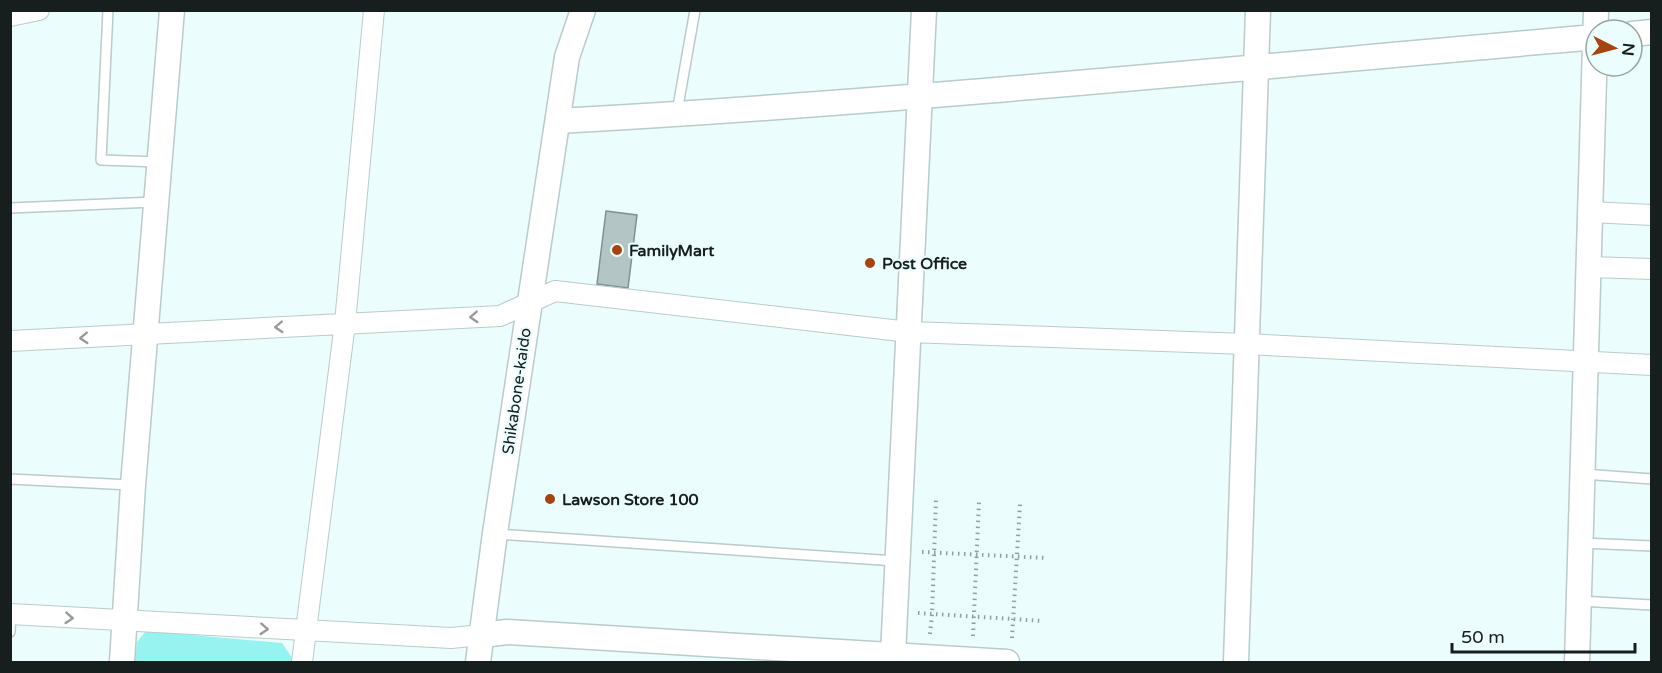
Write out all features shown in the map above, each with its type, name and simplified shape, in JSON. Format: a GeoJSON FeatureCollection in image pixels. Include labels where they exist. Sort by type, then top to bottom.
{"type":"FeatureCollection","features":[{"type":"Feature","properties":{"kind":"street"},"geometry":{"type":"LineString","coordinates":[[10,16],[39,10]]}},
{"type":"Feature","properties":{"kind":"street"},"geometry":{"type":"LineString","coordinates":[[122,663],[133,485],[171,10]]}},
{"type":"Feature","properties":{"kind":"street"},"geometry":{"type":"LineString","coordinates":[[302,663],[345,323],[374,10]]}},
{"type":"Feature","properties":{"kind":"street","name":"Shikabone-kaido"},"geometry":{"type":"LineString","coordinates":[[478,663],[529,302],[567,57],[583,10]]}},
{"type":"Feature","properties":{"kind":"street"},"geometry":{"type":"LineString","coordinates":[[893,659],[909,557],[909,332],[924,10]]}},
{"type":"Feature","properties":{"kind":"street"},"geometry":{"type":"LineString","coordinates":[[1236,663],[1258,10]]}},
{"type":"Feature","properties":{"kind":"street"},"geometry":{"type":"LineString","coordinates":[[558,121],[920,96],[1584,38]]}},
{"type":"Feature","properties":{"kind":"street"},"geometry":{"type":"LineString","coordinates":[[1577,663],[1594,78]]}},
{"type":"Feature","properties":{"kind":"street"},"geometry":{"type":"LineString","coordinates":[[1590,212],[1652,214]]}},
{"type":"Feature","properties":{"kind":"street"},"geometry":{"type":"LineString","coordinates":[[1589,267],[1652,269]]}},
{"type":"Feature","properties":{"kind":"street"},"geometry":{"type":"LineString","coordinates":[[10,341],[500,316],[555,291],[909,332],[1246,344],[1652,365]]}},
{"type":"Feature","properties":{"kind":"street"},"geometry":{"type":"LineString","coordinates":[[11,620],[125,621],[451,638],[507,632],[893,659],[1009,654]]}},
{"type":"Feature","properties":{"kind":"lane"},"geometry":{"type":"LineString","coordinates":[[108,10],[101,160],[160,162]]}},
{"type":"Feature","properties":{"kind":"lane"},"geometry":{"type":"LineString","coordinates":[[677,114],[695,10]]}},
{"type":"Feature","properties":{"kind":"lane"},"geometry":{"type":"LineString","coordinates":[[10,208],[157,202]]}},
{"type":"Feature","properties":{"kind":"lane"},"geometry":{"type":"LineString","coordinates":[[1583,474],[1652,479]]}},
{"type":"Feature","properties":{"kind":"lane"},"geometry":{"type":"LineString","coordinates":[[10,479],[133,485]]}},
{"type":"Feature","properties":{"kind":"lane"},"geometry":{"type":"LineString","coordinates":[[495,534],[909,557]]}},
{"type":"Feature","properties":{"kind":"lane"},"geometry":{"type":"LineString","coordinates":[[1581,543],[1652,546]]}},
{"type":"Feature","properties":{"kind":"lane"},"geometry":{"type":"LineString","coordinates":[[1579,602],[1652,605]]}},
{"type":"Feature","properties":{"kind":"path"},"geometry":{"type":"LineString","coordinates":[[929,636],[932,615],[936,500]]}},
{"type":"Feature","properties":{"kind":"path"},"geometry":{"type":"LineString","coordinates":[[972,641],[979,502]]}},
{"type":"Feature","properties":{"kind":"path"},"geometry":{"type":"LineString","coordinates":[[1009,654],[1020,504]]}},
{"type":"Feature","properties":{"kind":"path"},"geometry":{"type":"LineString","coordinates":[[909,557],[934,553],[1047,558]]}},
{"type":"Feature","properties":{"kind":"path"},"geometry":{"type":"LineString","coordinates":[[915,613],[1043,621]]}},
{"type":"Feature","properties":{"kind":"shaded area"},"geometry":{"type":"Polygon","coordinates":[[[146,631],[282,643],[295,662],[135,662],[137,642],[146,631]]]}},
{"type":"Feature","properties":{"kind":"building","name":"FamilyMart"},"geometry":{"type":"Polygon","coordinates":[[[606,211],[637,215],[628,288],[597,284],[606,211]]]}},
{"type":"Feature","properties":{"kind":"place","name":"FamilyMart"},"geometry":{"type":"Point","coordinates":[617,250]}},
{"type":"Feature","properties":{"kind":"place","name":"Post Office"},"geometry":{"type":"Point","coordinates":[870,263]}},
{"type":"Feature","properties":{"kind":"place","name":"Lawson Store 100"},"geometry":{"type":"Point","coordinates":[550,499]}}]}
